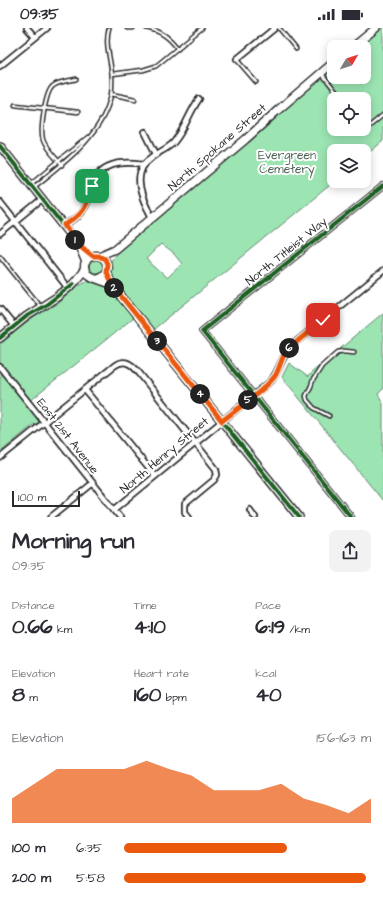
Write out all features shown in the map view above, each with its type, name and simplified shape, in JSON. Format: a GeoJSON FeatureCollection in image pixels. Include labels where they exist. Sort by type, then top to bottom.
{"type":"FeatureCollection","features":[{"type":"Feature","properties":{"kind":"street"},"geometry":{"type":"LineString","coordinates":[[27,28],[35,38]]}},
{"type":"Feature","properties":{"kind":"street"},"geometry":{"type":"LineString","coordinates":[[0,66],[46,28]]}},
{"type":"Feature","properties":{"kind":"street"},"geometry":{"type":"LineString","coordinates":[[237,59],[275,28]]}},
{"type":"Feature","properties":{"kind":"street"},"geometry":{"type":"LineString","coordinates":[[361,40],[376,28]]}},
{"type":"Feature","properties":{"kind":"street","name":"North Spokane Street"},"geometry":{"type":"LineString","coordinates":[[96,256],[114,249],[246,139],[327,68]]}},
{"type":"Feature","properties":{"kind":"street"},"geometry":{"type":"LineString","coordinates":[[152,217],[140,192],[140,179],[144,164],[174,142],[199,99]]}},
{"type":"Feature","properties":{"kind":"street"},"geometry":{"type":"LineString","coordinates":[[145,132],[156,154]]}},
{"type":"Feature","properties":{"kind":"street"},"geometry":{"type":"LineString","coordinates":[[0,146],[65,225],[78,244],[87,274],[112,285]]}},
{"type":"Feature","properties":{"kind":"street"},"geometry":{"type":"LineString","coordinates":[[65,225],[76,218],[84,208],[94,178],[102,169],[113,164],[144,164]]}},
{"type":"Feature","properties":{"kind":"street","name":"North Titleist Way"},"geometry":{"type":"LineString","coordinates":[[254,395],[202,331],[383,186]]}},
{"type":"Feature","properties":{"kind":"street"},"geometry":{"type":"LineString","coordinates":[[0,234],[43,199]]}},
{"type":"Feature","properties":{"kind":"street"},"geometry":{"type":"LineString","coordinates":[[0,202],[71,286]]}},
{"type":"Feature","properties":{"kind":"street"},"geometry":{"type":"LineString","coordinates":[[78,244],[96,256],[105,259],[112,285],[299,517]]}},
{"type":"Feature","properties":{"kind":"street","name":"North Spokane Street"},"geometry":{"type":"LineString","coordinates":[[107,268],[114,249]]}},
{"type":"Feature","properties":{"kind":"street"},"geometry":{"type":"LineString","coordinates":[[71,286],[85,265],[96,256]]}},
{"type":"Feature","properties":{"kind":"street"},"geometry":{"type":"LineString","coordinates":[[0,338],[14,326],[42,308],[71,286],[104,275],[107,268]]}},
{"type":"Feature","properties":{"kind":"street","name":"North Henry Street"},"geometry":{"type":"LineString","coordinates":[[114,510],[254,395],[278,372],[284,354],[291,346],[383,271]]}},
{"type":"Feature","properties":{"kind":"street"},"geometry":{"type":"LineString","coordinates":[[0,309],[14,326]]}},
{"type":"Feature","properties":{"kind":"street"},"geometry":{"type":"LineString","coordinates":[[0,458],[117,364],[126,362],[133,366],[140,374],[216,469],[217,475],[214,480],[185,504],[184,509],[189,517]]}},
{"type":"Feature","properties":{"kind":"street","name":"East 21st Avenue"},"geometry":{"type":"LineString","coordinates":[[0,367],[120,517]]}},
{"type":"Feature","properties":{"kind":"street"},"geometry":{"type":"LineString","coordinates":[[85,390],[155,476]]}},
{"type":"Feature","properties":{"kind":"street"},"geometry":{"type":"LineString","coordinates":[[254,395],[351,517]]}},
{"type":"Feature","properties":{"kind":"street"},"geometry":{"type":"LineString","coordinates":[[51,517],[93,484]]}},
{"type":"Feature","properties":{"kind":"street"},"geometry":{"type":"LineString","coordinates":[[250,510],[255,517]]}},
{"type":"Feature","properties":{"kind":"lane"},"geometry":{"type":"LineString","coordinates":[[32,186],[62,165],[81,148],[100,122],[111,94],[112,74],[107,37],[109,28]]}},
{"type":"Feature","properties":{"kind":"lane"},"geometry":{"type":"LineString","coordinates":[[127,28],[134,28]]}},
{"type":"Feature","properties":{"kind":"lane"},"geometry":{"type":"LineString","coordinates":[[146,28],[162,32],[178,48]]}},
{"type":"Feature","properties":{"kind":"lane"},"geometry":{"type":"LineString","coordinates":[[112,74],[143,70],[156,66],[202,28]]}},
{"type":"Feature","properties":{"kind":"lane"},"geometry":{"type":"LineString","coordinates":[[278,28],[296,49]]}},
{"type":"Feature","properties":{"kind":"lane"},"geometry":{"type":"LineString","coordinates":[[237,59],[256,82]]}},
{"type":"Feature","properties":{"kind":"lane"},"geometry":{"type":"LineString","coordinates":[[321,73],[336,92]]}},
{"type":"Feature","properties":{"kind":"lane"},"geometry":{"type":"LineString","coordinates":[[62,165],[46,146],[42,136],[46,99],[48,91],[53,86],[60,82],[76,79]]}},
{"type":"Feature","properties":{"kind":"lane"},"geometry":{"type":"LineString","coordinates":[[111,94],[135,99]]}},
{"type":"Feature","properties":{"kind":"lane"},"geometry":{"type":"LineString","coordinates":[[15,105],[78,112]]}},
{"type":"Feature","properties":{"kind":"lane"},"geometry":{"type":"LineString","coordinates":[[371,125],[383,115]]}},
{"type":"Feature","properties":{"kind":"lane"},"geometry":{"type":"LineString","coordinates":[[32,186],[58,161],[90,136]]}},
{"type":"Feature","properties":{"kind":"lane"},"geometry":{"type":"LineString","coordinates":[[0,256],[42,308]]}},
{"type":"Feature","properties":{"kind":"lane"},"geometry":{"type":"LineString","coordinates":[[329,416],[314,408],[307,400],[306,396],[313,380],[322,366],[338,352],[354,352]]}},
{"type":"Feature","properties":{"kind":"green space","name":"Evergreen Cemetery"},"geometry":{"type":"Polygon","coordinates":[[[376,28],[383,28],[383,141],[371,151],[371,144],[327,144],[327,188],[154,329],[111,276],[111,262],[127,243],[327,68],[327,84],[371,84],[371,40],[361,40],[376,28]],[[161,244],[146,259],[167,278],[182,264],[174,254],[161,244]]]}},
{"type":"Feature","properties":{"kind":"green space"},"geometry":{"type":"Polygon","coordinates":[[[96,259],[101,261],[103,266],[101,271],[96,273],[91,271],[89,266],[91,261],[96,259]]]}},
{"type":"Feature","properties":{"kind":"green space"},"geometry":{"type":"Polygon","coordinates":[[[92,279],[107,285],[133,318],[30,401],[0,363],[0,344],[31,320],[59,302],[78,285],[92,279]]]}},
{"type":"Feature","properties":{"kind":"green space"},"geometry":{"type":"Polygon","coordinates":[[[383,313],[383,389],[378,394],[383,403],[383,501],[282,377],[289,363],[308,377],[383,313]]]}},
{"type":"Feature","properties":{"kind":"green space"},"geometry":{"type":"Polygon","coordinates":[[[0,371],[39,421],[0,453],[0,371]]]}},
{"type":"Feature","properties":{"kind":"cycle path"},"geometry":{"type":"LineString","coordinates":[[0,146],[78,244]]}},
{"type":"Feature","properties":{"kind":"cycle path"},"geometry":{"type":"LineString","coordinates":[[351,517],[202,331],[383,186]]}},
{"type":"Feature","properties":{"kind":"cycle path"},"geometry":{"type":"LineString","coordinates":[[0,338],[27,316],[46,305],[73,284]]}},
{"type":"Feature","properties":{"kind":"cycle path"},"geometry":{"type":"LineString","coordinates":[[112,285],[299,517]]}},
{"type":"Feature","properties":{"kind":"route"},"geometry":{"type":"LineString","coordinates":[[92,186],[86,205],[81,213],[65,225],[78,244],[93,256],[96,255],[105,259],[107,264],[106,272],[112,285],[222,421],[270,381],[278,372],[284,354],[287,350],[323,320]]}}]}
